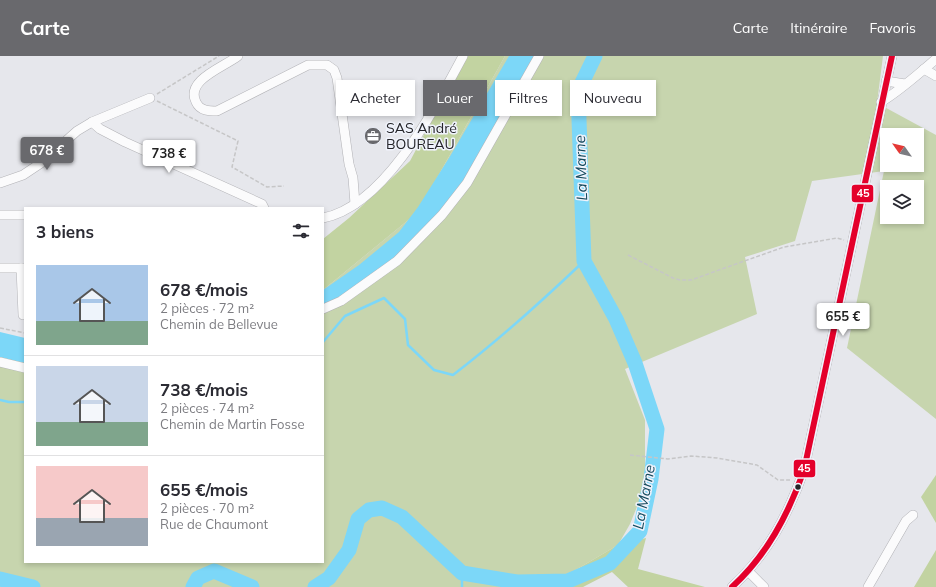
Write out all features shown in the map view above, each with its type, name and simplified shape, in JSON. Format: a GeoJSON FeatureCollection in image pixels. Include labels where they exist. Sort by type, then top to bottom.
{"type":"FeatureCollection","features":[{"type":"Feature","properties":{"kind":"street"},"geometry":{"type":"LineString","coordinates":[[238,56],[197,84],[194,91],[194,99],[198,106],[206,111],[217,111],[308,65],[326,65],[334,70],[338,78],[349,164],[353,178],[355,204]]}},
{"type":"Feature","properties":{"kind":"street"},"geometry":{"type":"LineString","coordinates":[[324,218],[340,212],[355,204],[370,193],[389,174],[406,153],[440,100],[463,56]]}},
{"type":"Feature","properties":{"kind":"street"},"geometry":{"type":"LineString","coordinates":[[324,309],[341,301],[396,261],[442,215],[467,183],[539,56]]}},
{"type":"Feature","properties":{"kind":"street"},"geometry":{"type":"LineString","coordinates":[[732,587],[748,571],[767,548],[782,524],[802,477],[821,394],[881,102],[892,56]]}},
{"type":"Feature","properties":{"kind":"street"},"geometry":{"type":"LineString","coordinates":[[881,102],[894,94],[936,59]]}},
{"type":"Feature","properties":{"kind":"street"},"geometry":{"type":"LineString","coordinates":[[924,69],[936,76]]}},
{"type":"Feature","properties":{"kind":"street"},"geometry":{"type":"LineString","coordinates":[[886,80],[905,84]]}},
{"type":"Feature","properties":{"kind":"street"},"geometry":{"type":"LineString","coordinates":[[0,183],[23,175],[41,163],[77,131],[92,122],[150,98]]}},
{"type":"Feature","properties":{"kind":"street"},"geometry":{"type":"LineString","coordinates":[[92,122],[100,129],[125,142],[186,171],[262,204],[264,207]]}},
{"type":"Feature","properties":{"kind":"street"},"geometry":{"type":"LineString","coordinates":[[0,216],[24,215]]}},
{"type":"Feature","properties":{"kind":"street"},"geometry":{"type":"LineString","coordinates":[[0,268],[23,268],[23,314]]}},
{"type":"Feature","properties":{"kind":"street"},"geometry":{"type":"LineString","coordinates":[[0,362],[24,368]]}},
{"type":"Feature","properties":{"kind":"street"},"geometry":{"type":"LineString","coordinates":[[868,587],[906,521],[913,515]]}},
{"type":"Feature","properties":{"kind":"street"},"geometry":{"type":"LineString","coordinates":[[748,571],[764,587]]}},
{"type":"Feature","properties":{"kind":"path"},"geometry":{"type":"LineString","coordinates":[[150,98],[218,56]]}},
{"type":"Feature","properties":{"kind":"path"},"geometry":{"type":"LineString","coordinates":[[150,98],[238,141],[232,167],[267,187],[284,186]]}},
{"type":"Feature","properties":{"kind":"path"},"geometry":{"type":"LineString","coordinates":[[628,255],[672,278],[691,280],[784,247],[837,238],[852,242]]}},
{"type":"Feature","properties":{"kind":"path"},"geometry":{"type":"LineString","coordinates":[[0,328],[24,333]]}},
{"type":"Feature","properties":{"kind":"path"},"geometry":{"type":"LineString","coordinates":[[630,455],[668,459],[691,456],[717,458],[757,465],[778,480],[802,477]]}},
{"type":"Feature","properties":{"kind":"green space"},"geometry":{"type":"Polygon","coordinates":[[[466,56],[505,56],[487,88],[487,80],[453,80],[466,56]]]}},
{"type":"Feature","properties":{"kind":"green space"},"geometry":{"type":"Polygon","coordinates":[[[505,56],[883,56],[877,103],[923,128],[880,128],[880,172],[812,181],[795,241],[745,257],[757,314],[625,369],[645,420],[645,487],[630,524],[618,545],[567,575],[523,575],[521,587],[0,587],[0,349],[24,352],[24,563],[324,563],[324,289],[418,212],[472,116],[487,116],[487,88],[505,56]]]}},
{"type":"Feature","properties":{"kind":"green space"},"geometry":{"type":"Polygon","coordinates":[[[434,116],[472,116],[418,212],[324,289],[324,238],[349,218],[410,161],[434,116]]]}},
{"type":"Feature","properties":{"kind":"green space"},"geometry":{"type":"Polygon","coordinates":[[[924,128],[936,135],[936,419],[847,348],[880,190],[880,224],[924,224],[924,180],[882,180],[884,172],[924,172],[924,128]]]}},
{"type":"Feature","properties":{"kind":"green space"},"geometry":{"type":"Polygon","coordinates":[[[936,475],[936,523],[921,497],[936,475]]]}},
{"type":"Feature","properties":{"kind":"green space"},"geometry":{"type":"Polygon","coordinates":[[[646,538],[638,569],[705,587],[628,587],[612,572],[583,587],[521,587],[523,575],[567,575],[618,545],[646,538]]]}},
{"type":"Feature","properties":{"kind":"green space"},"geometry":{"type":"Polygon","coordinates":[[[936,550],[936,587],[914,587],[936,550]]]}},
{"type":"Feature","properties":{"kind":"water"},"geometry":{"type":"Polygon","coordinates":[[[509,56],[536,56],[522,80],[495,80],[495,116],[501,116],[452,200],[377,275],[324,306],[324,289],[359,265],[399,232],[418,207],[474,116],[487,116],[487,93],[509,56]]]}},
{"type":"Feature","properties":{"kind":"water"},"geometry":{"type":"Polygon","coordinates":[[[0,332],[24,338],[24,363],[0,357],[0,332]]]}},
{"type":"Feature","properties":{"kind":"waterway","name":"La Marne"},"geometry":{"type":"LineString","coordinates":[[315,587],[329,578],[349,550],[358,519],[369,510],[382,508],[402,517],[462,573],[517,582],[568,581],[610,563],[640,531],[651,479],[657,429],[635,363],[616,319],[584,261],[578,91],[595,56]]}},
{"type":"Feature","properties":{"kind":"waterway","name":"La Marne"},"geometry":{"type":"LineString","coordinates":[[324,341],[345,316],[384,298],[405,319],[408,345],[434,370],[453,375],[520,320],[584,261]]}},
{"type":"Feature","properties":{"kind":"waterway","name":"La Marne"},"geometry":{"type":"LineString","coordinates":[[0,400],[9,402],[24,402]]}},
{"type":"Feature","properties":{"kind":"waterway","name":"La Marne"},"geometry":{"type":"LineString","coordinates":[[193,587],[198,578],[214,571],[252,587]]}},
{"type":"Feature","properties":{"kind":"waterway"},"geometry":{"type":"LineString","coordinates":[[462,573],[462,587]]}},
{"type":"Feature","properties":{"kind":"waterway","name":"La Marne"},"geometry":{"type":"LineString","coordinates":[[0,579],[33,587]]}},
{"type":"Feature","properties":{"kind":"transit line","name":"45"},"geometry":{"type":"LineString","coordinates":[[732,587],[756,562],[766,548],[791,503],[804,470],[892,56]]}},
{"type":"Feature","properties":{"kind":"place","name":"SAS André BOUREAU"},"geometry":{"type":"Point","coordinates":[373,136]}}]}
